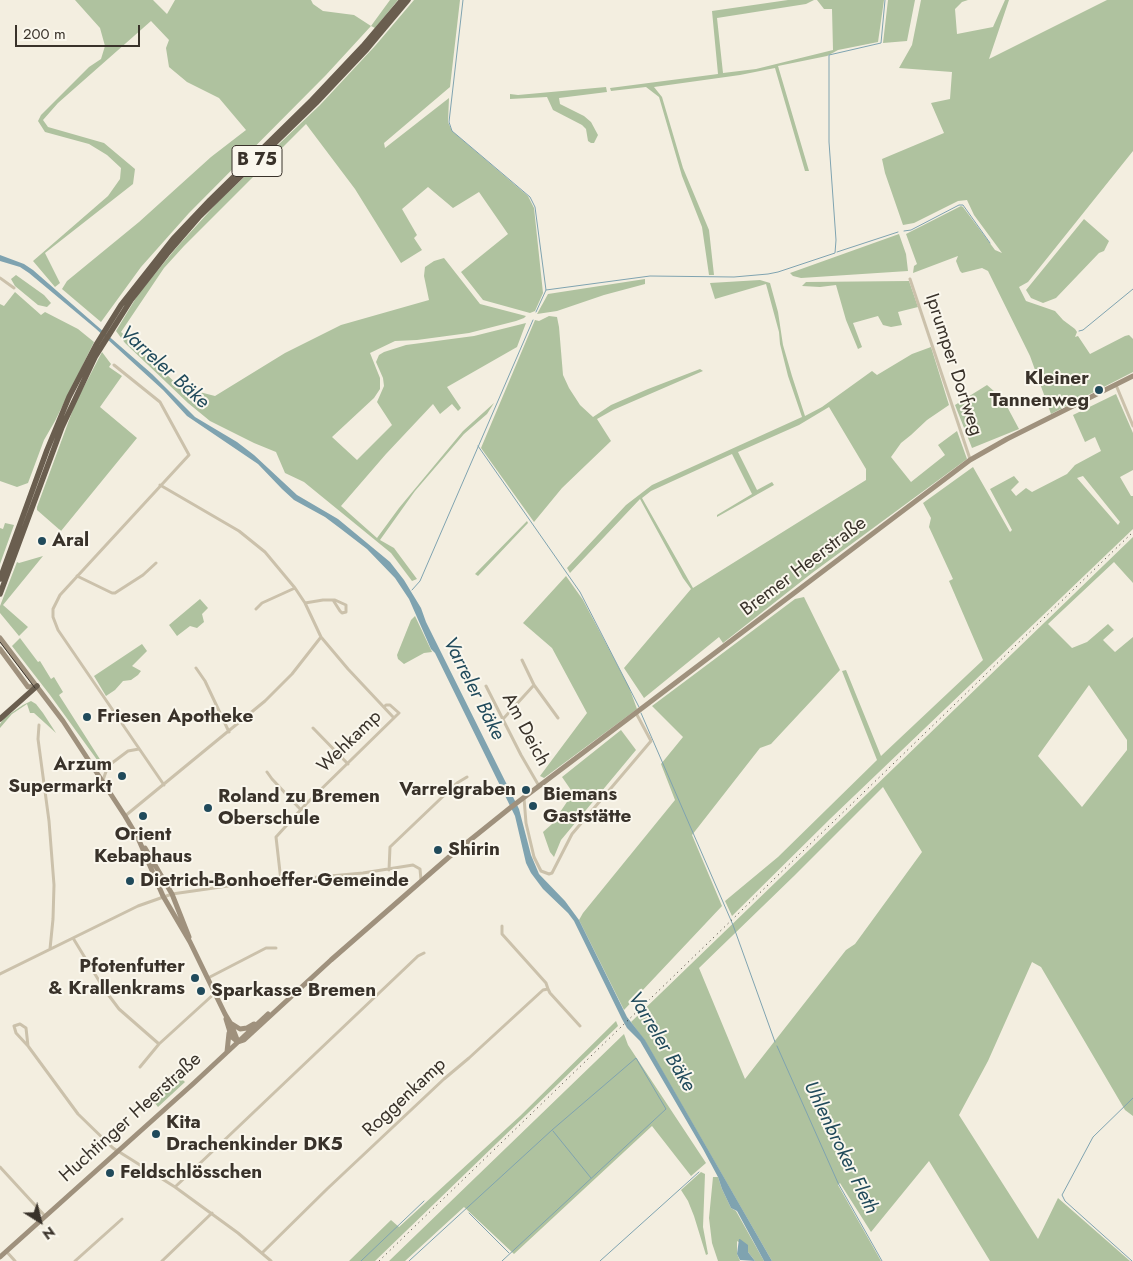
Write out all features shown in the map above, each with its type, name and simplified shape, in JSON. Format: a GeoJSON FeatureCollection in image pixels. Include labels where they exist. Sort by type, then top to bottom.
{"type":"FeatureCollection","features":[{"type":"Feature","properties":{"kind":"highway","name":"B 75"},"geometry":{"type":"LineString","coordinates":[[0,579],[52,437],[69,397],[139,281],[173,239],[312,100],[363,46],[402,0]]}},
{"type":"Feature","properties":{"kind":"highway","name":"B 75"},"geometry":{"type":"LineString","coordinates":[[110,327],[166,254],[218,198],[322,97],[367,49],[408,0]]}},
{"type":"Feature","properties":{"kind":"highway","name":"B 75"},"geometry":{"type":"LineString","coordinates":[[0,594],[51,452],[98,347]]}},
{"type":"Feature","properties":{"kind":"highway"},"geometry":{"type":"LineString","coordinates":[[0,719],[37,686]]}},
{"type":"Feature","properties":{"kind":"main road","name":"Bremer Heerstraße"},"geometry":{"type":"LineString","coordinates":[[510,808],[970,460],[1133,376]]}},
{"type":"Feature","properties":{"kind":"main road"},"geometry":{"type":"LineString","coordinates":[[0,638],[37,686],[103,780],[172,894],[190,942]]}},
{"type":"Feature","properties":{"kind":"main road"},"geometry":{"type":"LineString","coordinates":[[0,649],[28,687],[37,686]]}},
{"type":"Feature","properties":{"kind":"main road","name":"Huchtinger Heerstraße"},"geometry":{"type":"LineString","coordinates":[[238,1042],[244,1040],[421,880],[510,808]]}},
{"type":"Feature","properties":{"kind":"main road"},"geometry":{"type":"LineString","coordinates":[[138,838],[163,896],[190,942],[238,1042]]}},
{"type":"Feature","properties":{"kind":"main road","name":"Huchtinger Heerstraße"},"geometry":{"type":"LineString","coordinates":[[0,1257],[258,1022],[284,1002]]}},
{"type":"Feature","properties":{"kind":"main road"},"geometry":{"type":"LineString","coordinates":[[225,1014],[232,1037],[238,1042]]}},
{"type":"Feature","properties":{"kind":"main road"},"geometry":{"type":"LineString","coordinates":[[231,1024],[240,1029],[247,1028],[258,1022]]}},
{"type":"Feature","properties":{"kind":"main road"},"geometry":{"type":"LineString","coordinates":[[227,1052],[230,1032]]}},
{"type":"Feature","properties":{"kind":"street"},"geometry":{"type":"LineString","coordinates":[[0,278],[14,288]]}},
{"type":"Feature","properties":{"kind":"street","name":"Iprumper Dorfweg"},"geometry":{"type":"LineString","coordinates":[[910,279],[970,460]]}},
{"type":"Feature","properties":{"kind":"street"},"geometry":{"type":"LineString","coordinates":[[114,365],[160,402],[189,455],[60,595],[53,610],[53,617],[58,630],[164,785]]}},
{"type":"Feature","properties":{"kind":"street"},"geometry":{"type":"LineString","coordinates":[[1116,385],[1133,426]]}},
{"type":"Feature","properties":{"kind":"street"},"geometry":{"type":"LineString","coordinates":[[160,485],[239,531],[265,552],[295,588],[305,603],[322,637],[348,669],[394,718]]}},
{"type":"Feature","properties":{"kind":"street"},"geometry":{"type":"LineString","coordinates":[[77,576],[115,593],[143,575],[156,563]]}},
{"type":"Feature","properties":{"kind":"street"},"geometry":{"type":"LineString","coordinates":[[256,608],[262,602],[295,588]]}},
{"type":"Feature","properties":{"kind":"street"},"geometry":{"type":"LineString","coordinates":[[305,603],[323,600],[332,600],[338,601],[346,605],[346,612],[342,613],[332,600]]}},
{"type":"Feature","properties":{"kind":"street"},"geometry":{"type":"LineString","coordinates":[[125,816],[266,701],[292,674],[322,637]]}},
{"type":"Feature","properties":{"kind":"street"},"geometry":{"type":"LineString","coordinates":[[522,660],[534,685],[558,718]]}},
{"type":"Feature","properties":{"kind":"street"},"geometry":{"type":"LineString","coordinates":[[196,668],[229,732]]}},
{"type":"Feature","properties":{"kind":"street"},"geometry":{"type":"LineString","coordinates":[[503,719],[534,685]]}},
{"type":"Feature","properties":{"kind":"street","name":"Am Deich"},"geometry":{"type":"LineString","coordinates":[[486,686],[539,786]]}},
{"type":"Feature","properties":{"kind":"street","name":"Wehkamp"},"geometry":{"type":"LineString","coordinates":[[281,881],[276,837],[399,713],[390,705],[384,707]]}},
{"type":"Feature","properties":{"kind":"street"},"geometry":{"type":"LineString","coordinates":[[524,798],[526,822],[534,856],[541,871],[549,874],[552,873],[572,834],[651,741],[639,711]]}},
{"type":"Feature","properties":{"kind":"street"},"geometry":{"type":"LineString","coordinates":[[39,725],[38,739],[49,821],[54,885],[50,950]]}},
{"type":"Feature","properties":{"kind":"street"},"geometry":{"type":"LineString","coordinates":[[313,728],[348,764]]}},
{"type":"Feature","properties":{"kind":"street"},"geometry":{"type":"LineString","coordinates":[[103,780],[108,766],[128,751],[139,749]]}},
{"type":"Feature","properties":{"kind":"street"},"geometry":{"type":"LineString","coordinates":[[267,772],[301,810]]}},
{"type":"Feature","properties":{"kind":"street"},"geometry":{"type":"LineString","coordinates":[[389,870],[390,847],[458,782],[467,777]]}},
{"type":"Feature","properties":{"kind":"street"},"geometry":{"type":"LineString","coordinates":[[0,974],[138,906],[163,896],[389,870],[412,865],[420,869],[421,880]]}},
{"type":"Feature","properties":{"kind":"street"},"geometry":{"type":"LineString","coordinates":[[502,926],[502,934],[546,983],[550,993],[580,1026]]}},
{"type":"Feature","properties":{"kind":"street"},"geometry":{"type":"LineString","coordinates":[[74,938],[104,989],[119,1009],[159,1044]]}},
{"type":"Feature","properties":{"kind":"street"},"geometry":{"type":"LineString","coordinates":[[208,978],[266,948],[276,948]]}},
{"type":"Feature","properties":{"kind":"street"},"geometry":{"type":"LineString","coordinates":[[175,1187],[418,956],[424,953]]}},
{"type":"Feature","properties":{"kind":"street","name":"Roggenkamp"},"geometry":{"type":"LineString","coordinates":[[262,1253],[444,1079],[542,990],[548,989]]}},
{"type":"Feature","properties":{"kind":"street"},"geometry":{"type":"LineString","coordinates":[[140,1067],[159,1044],[215,993]]}},
{"type":"Feature","properties":{"kind":"street"},"geometry":{"type":"LineString","coordinates":[[28,1046],[26,1028],[20,1024],[14,1026],[16,1033],[28,1046],[85,1122],[113,1148],[119,1150],[212,1213],[271,1261]]}},
{"type":"Feature","properties":{"kind":"street"},"geometry":{"type":"LineString","coordinates":[[0,1167],[46,1216]]}},
{"type":"Feature","properties":{"kind":"street"},"geometry":{"type":"LineString","coordinates":[[162,1261],[212,1213]]}},
{"type":"Feature","properties":{"kind":"street"},"geometry":{"type":"LineString","coordinates":[[75,1261],[122,1219]]}},
{"type":"Feature","properties":{"kind":"street"},"geometry":{"type":"LineString","coordinates":[[6,1251],[15,1261]]}},
{"type":"Feature","properties":{"kind":"green space"},"geometry":{"type":"Polygon","coordinates":[[[75,0],[153,0],[167,14],[175,0],[311,0],[313,4],[323,11],[354,15],[371,26],[326,75],[189,213],[141,267],[101,322],[62,289],[67,281],[139,222],[211,157],[246,130],[219,98],[187,82],[169,67],[166,48],[169,40],[151,21],[58,103],[43,120],[48,127],[104,143],[135,169],[133,184],[45,253],[60,283],[55,287],[33,261],[108,196],[120,179],[121,168],[107,155],[89,144],[45,132],[38,121],[41,115],[89,67],[101,59],[105,46],[100,28],[75,0]]]}},
{"type":"Feature","properties":{"kind":"green space"},"geometry":{"type":"Polygon","coordinates":[[[390,0],[398,0],[375,28],[371,26],[390,0]]]}},
{"type":"Feature","properties":{"kind":"green space"},"geometry":{"type":"Polygon","coordinates":[[[414,0],[460,0],[450,87],[384,143],[385,148],[449,98],[448,122],[452,131],[528,196],[534,208],[543,293],[535,311],[530,313],[483,300],[461,272],[508,234],[479,192],[453,208],[428,187],[402,209],[417,235],[414,238],[422,250],[401,263],[355,189],[306,124],[164,268],[121,332],[180,387],[215,396],[285,353],[341,325],[429,300],[424,276],[425,267],[434,261],[444,258],[480,304],[526,316],[516,321],[469,333],[395,341],[370,353],[380,378],[380,389],[374,398],[332,437],[357,460],[392,425],[377,402],[384,386],[383,378],[376,362],[379,355],[384,352],[406,345],[474,336],[526,323],[517,347],[447,387],[461,408],[458,411],[452,404],[440,414],[433,404],[341,506],[377,538],[399,508],[463,431],[494,403],[487,414],[464,434],[415,491],[380,540],[394,548],[417,579],[412,581],[391,553],[304,482],[285,473],[276,452],[210,421],[188,403],[125,343],[116,331],[139,293],[177,247],[217,203],[320,105],[375,46],[414,0]]]}},
{"type":"Feature","properties":{"kind":"green space"},"geometry":{"type":"Polygon","coordinates":[[[788,0],[814,0],[806,4],[717,18],[723,73],[756,69],[833,50],[832,9],[824,9],[817,0],[884,0],[878,42],[838,50],[827,56],[778,66],[809,171],[805,171],[775,68],[654,87],[662,97],[683,168],[709,230],[714,275],[709,275],[702,227],[682,176],[659,97],[646,87],[611,91],[610,88],[718,74],[712,11],[788,0]]]}},
{"type":"Feature","properties":{"kind":"green space"},"geometry":{"type":"Polygon","coordinates":[[[888,0],[915,0],[907,41],[883,43],[888,0]]]}},
{"type":"Feature","properties":{"kind":"green space"},"geometry":{"type":"Polygon","coordinates":[[[921,0],[968,0],[962,2],[955,9],[957,34],[993,27],[1005,0],[1009,0],[989,59],[1107,0],[1133,0],[1133,151],[1028,282],[1019,287],[1026,301],[1055,311],[1075,329],[1077,332],[1075,337],[1078,336],[1090,354],[1129,335],[1133,339],[1133,372],[1051,414],[1030,356],[988,271],[982,268],[962,273],[956,261],[958,256],[913,273],[914,266],[917,264],[906,234],[961,206],[995,250],[1002,253],[974,215],[967,200],[958,201],[914,223],[903,225],[885,173],[882,159],[944,133],[931,103],[950,99],[952,72],[899,68],[912,45],[921,0]]]}},
{"type":"Feature","properties":{"kind":"green space"},"geometry":{"type":"Polygon","coordinates":[[[606,87],[607,92],[559,98],[560,104],[584,116],[591,122],[598,135],[594,143],[588,141],[586,129],[582,125],[553,110],[547,97],[510,99],[510,94],[518,95],[606,87]]]}},
{"type":"Feature","properties":{"kind":"green space"},"geometry":{"type":"Polygon","coordinates":[[[1084,219],[1109,241],[1104,251],[1099,253],[1056,298],[1043,303],[1031,298],[1026,290],[1084,219]]]}},
{"type":"Feature","properties":{"kind":"green space"},"geometry":{"type":"Polygon","coordinates":[[[899,234],[906,254],[908,271],[801,278],[790,273],[899,234]]]}},
{"type":"Feature","properties":{"kind":"green space"},"geometry":{"type":"Polygon","coordinates":[[[16,275],[44,295],[51,303],[47,307],[38,305],[15,286],[11,279],[16,275]]]}},
{"type":"Feature","properties":{"kind":"green space"},"geometry":{"type":"Polygon","coordinates":[[[645,279],[645,284],[604,295],[557,311],[537,314],[548,294],[645,279]]]}},
{"type":"Feature","properties":{"kind":"green space"},"geometry":{"type":"Polygon","coordinates":[[[760,280],[770,283],[778,312],[783,345],[805,416],[822,407],[872,371],[877,375],[912,354],[931,347],[949,405],[927,420],[901,443],[891,457],[911,482],[945,455],[938,445],[957,431],[967,459],[812,573],[723,643],[719,637],[644,698],[624,668],[691,589],[683,578],[640,499],[570,573],[567,568],[626,505],[652,485],[802,417],[788,376],[766,284],[715,299],[710,283],[760,280]],[[829,407],[799,425],[738,452],[757,490],[772,482],[774,485],[717,517],[717,515],[752,494],[732,454],[651,491],[642,498],[693,588],[866,480],[866,469],[829,407]]]}},
{"type":"Feature","properties":{"kind":"green space"},"geometry":{"type":"Polygon","coordinates":[[[909,281],[918,307],[898,312],[902,325],[891,327],[883,325],[878,316],[853,323],[862,347],[858,349],[846,320],[836,285],[820,287],[802,286],[806,282],[909,281]]]}},
{"type":"Feature","properties":{"kind":"green space"},"geometry":{"type":"Polygon","coordinates":[[[15,292],[41,315],[45,312],[78,329],[94,342],[44,440],[28,483],[17,487],[0,481],[0,304],[4,306],[15,292]]]}},
{"type":"Feature","properties":{"kind":"green space"},"geometry":{"type":"Polygon","coordinates":[[[549,316],[557,317],[563,375],[580,405],[593,417],[611,405],[648,389],[700,369],[703,371],[613,410],[597,419],[611,441],[562,488],[534,522],[481,448],[535,320],[539,321],[549,316]]]}},
{"type":"Feature","properties":{"kind":"green space"},"geometry":{"type":"Polygon","coordinates":[[[102,352],[111,364],[109,367],[122,376],[100,407],[137,438],[61,531],[37,510],[37,507],[75,404],[102,352]]]}},
{"type":"Feature","properties":{"kind":"green space"},"geometry":{"type":"Polygon","coordinates":[[[987,385],[1003,399],[1019,429],[972,448],[955,405],[987,385]]]}},
{"type":"Feature","properties":{"kind":"green space"},"geometry":{"type":"Polygon","coordinates":[[[1116,394],[1133,433],[1133,470],[1120,477],[1131,496],[1133,496],[1133,529],[831,818],[732,916],[725,901],[778,857],[877,760],[842,671],[846,670],[881,756],[983,660],[949,581],[953,579],[929,527],[931,518],[923,503],[973,467],[1010,532],[1012,530],[990,489],[1014,476],[1019,482],[1011,490],[1016,496],[1026,488],[1032,492],[1067,474],[1075,465],[1101,451],[1095,437],[1085,442],[1073,415],[1116,394]],[[1083,476],[1077,478],[1118,525],[1120,522],[1083,476]]]}},
{"type":"Feature","properties":{"kind":"green space"},"geometry":{"type":"Polygon","coordinates":[[[527,521],[528,523],[478,576],[475,574],[527,521]]]}},
{"type":"Feature","properties":{"kind":"green space"},"geometry":{"type":"Polygon","coordinates":[[[5,523],[14,525],[0,564],[0,528],[3,529],[5,523]]]}},
{"type":"Feature","properties":{"kind":"green space"},"geometry":{"type":"Polygon","coordinates":[[[1133,537],[1133,583],[1114,562],[1048,624],[1072,648],[1087,642],[1108,624],[1114,630],[1103,640],[1115,652],[1133,637],[1133,1116],[1125,1110],[1041,967],[1032,962],[988,1061],[959,1115],[1038,1239],[1058,1198],[1130,1261],[990,1261],[929,1161],[871,1232],[840,1183],[838,1185],[881,1261],[772,1261],[645,1041],[631,1022],[1133,537]],[[1089,685],[1038,756],[1082,807],[1127,750],[1127,740],[1089,685]],[[883,787],[699,968],[745,1079],[846,950],[855,944],[922,852],[883,787]]]}},
{"type":"Feature","properties":{"kind":"green space"},"geometry":{"type":"Polygon","coordinates":[[[43,556],[3,605],[28,627],[19,636],[0,613],[0,606],[17,562],[43,556]]]}},
{"type":"Feature","properties":{"kind":"green space"},"geometry":{"type":"Polygon","coordinates":[[[566,576],[583,600],[629,687],[637,709],[544,778],[540,776],[587,713],[552,648],[523,623],[566,576]]]}},
{"type":"Feature","properties":{"kind":"green space"},"geometry":{"type":"Polygon","coordinates":[[[804,597],[840,670],[771,744],[760,748],[692,835],[722,906],[624,1010],[579,920],[675,800],[661,764],[683,737],[652,706],[795,599],[804,597]]]}},
{"type":"Feature","properties":{"kind":"green space"},"geometry":{"type":"Polygon","coordinates":[[[200,599],[208,608],[202,614],[204,622],[197,628],[190,626],[177,636],[169,625],[200,599]]]}},
{"type":"Feature","properties":{"kind":"green space"},"geometry":{"type":"Polygon","coordinates":[[[415,616],[432,652],[424,653],[404,664],[398,659],[397,655],[411,620],[415,616]]]}},
{"type":"Feature","properties":{"kind":"green space"},"geometry":{"type":"Polygon","coordinates":[[[20,638],[38,662],[40,661],[51,679],[54,677],[63,692],[59,695],[103,764],[101,766],[12,646],[20,638]]]}},
{"type":"Feature","properties":{"kind":"green space"},"geometry":{"type":"Polygon","coordinates":[[[142,644],[147,651],[132,666],[141,671],[131,680],[123,681],[106,696],[94,676],[142,644]]]}},
{"type":"Feature","properties":{"kind":"green space"},"geometry":{"type":"Polygon","coordinates":[[[31,701],[36,704],[56,733],[34,713],[30,713],[27,704],[12,714],[0,728],[4,718],[31,701]]]}},
{"type":"Feature","properties":{"kind":"green space"},"geometry":{"type":"Polygon","coordinates":[[[621,730],[636,750],[561,840],[554,857],[550,852],[543,832],[552,824],[573,793],[562,777],[621,730]]]}},
{"type":"Feature","properties":{"kind":"green space"},"geometry":{"type":"Polygon","coordinates":[[[616,1021],[618,1026],[375,1261],[349,1261],[391,1220],[399,1227],[520,1116],[616,1021]]]}},
{"type":"Feature","properties":{"kind":"green space"},"geometry":{"type":"Polygon","coordinates":[[[624,1034],[628,1045],[706,1163],[691,1176],[652,1126],[514,1254],[464,1207],[405,1261],[389,1261],[624,1034]]]}},
{"type":"Feature","properties":{"kind":"green space"},"geometry":{"type":"Polygon","coordinates":[[[176,1074],[185,1082],[158,1107],[151,1098],[176,1074]]]}},
{"type":"Feature","properties":{"kind":"green space"},"geometry":{"type":"Polygon","coordinates":[[[701,1172],[705,1174],[703,1227],[708,1254],[706,1255],[694,1216],[681,1190],[701,1172]]]}},
{"type":"Feature","properties":{"kind":"green space"},"geometry":{"type":"Polygon","coordinates":[[[713,1177],[718,1177],[731,1208],[736,1211],[764,1261],[755,1261],[748,1252],[748,1248],[737,1241],[737,1254],[740,1261],[718,1261],[712,1243],[709,1218],[713,1177]]]}},
{"type":"Feature","properties":{"kind":"water"},"geometry":{"type":"Polygon","coordinates":[[[0,255],[24,264],[33,270],[152,374],[195,417],[237,442],[254,455],[297,495],[338,519],[390,562],[404,580],[421,608],[426,622],[519,809],[531,855],[539,874],[565,901],[579,920],[627,1017],[645,1040],[772,1261],[764,1261],[737,1211],[731,1208],[718,1177],[703,1149],[640,1041],[627,1028],[622,1019],[574,921],[543,889],[531,873],[526,863],[515,816],[435,653],[431,649],[409,599],[395,578],[367,549],[325,517],[294,500],[258,464],[187,416],[163,390],[95,328],[29,273],[20,267],[0,261],[0,255]]]}},
{"type":"Feature","properties":{"kind":"water"},"geometry":{"type":"Polygon","coordinates":[[[739,1239],[748,1245],[748,1252],[755,1261],[740,1260],[737,1254],[739,1239]]]}},
{"type":"Feature","properties":{"kind":"waterway"},"geometry":{"type":"LineString","coordinates":[[463,0],[449,122],[452,131],[530,197],[535,207],[546,290],[536,312]]}},
{"type":"Feature","properties":{"kind":"waterway"},"geometry":{"type":"LineString","coordinates":[[546,290],[650,276],[734,277],[768,274],[835,253],[836,240],[829,142],[829,55],[881,43],[885,0]]}},
{"type":"Feature","properties":{"kind":"waterway"},"geometry":{"type":"LineString","coordinates":[[904,231],[911,230],[959,205],[963,205],[990,243]]}},
{"type":"Feature","properties":{"kind":"waterway"},"geometry":{"type":"LineString","coordinates":[[837,252],[898,232]]}},
{"type":"Feature","properties":{"kind":"waterway"},"geometry":{"type":"LineString","coordinates":[[1079,331],[1083,330],[1133,289]]}},
{"type":"Feature","properties":{"kind":"waterway"},"geometry":{"type":"LineString","coordinates":[[412,590],[420,581],[533,320]]}},
{"type":"Feature","properties":{"kind":"waterway"},"geometry":{"type":"LineString","coordinates":[[478,446],[580,592],[639,707]]}},
{"type":"Feature","properties":{"kind":"waterway"},"geometry":{"type":"LineString","coordinates":[[641,713],[733,925],[775,1042]]}},
{"type":"Feature","properties":{"kind":"waterway","name":"Uhlenbroker Fleth"},"geometry":{"type":"LineString","coordinates":[[777,1046],[838,1183],[882,1261]]}},
{"type":"Feature","properties":{"kind":"waterway"},"geometry":{"type":"LineString","coordinates":[[409,1261],[552,1130],[636,1058],[666,1109],[502,1261]]}},
{"type":"Feature","properties":{"kind":"waterway"},"geometry":{"type":"LineString","coordinates":[[1132,1261],[1065,1201],[1062,1195],[1093,1137],[1133,1098]]}},
{"type":"Feature","properties":{"kind":"waterway"},"geometry":{"type":"LineString","coordinates":[[553,1131],[591,1178]]}},
{"type":"Feature","properties":{"kind":"waterway"},"geometry":{"type":"LineString","coordinates":[[600,1261],[699,1172]]}},
{"type":"Feature","properties":{"kind":"waterway"},"geometry":{"type":"LineString","coordinates":[[361,1261],[424,1201]]}},
{"type":"Feature","properties":{"kind":"waterway"},"geometry":{"type":"LineString","coordinates":[[469,1213],[509,1253]]}},
{"type":"Feature","properties":{"kind":"tram line"},"geometry":{"type":"LineString","coordinates":[[0,642],[35,688]]}},
{"type":"Feature","properties":{"kind":"railway"},"geometry":{"type":"LineString","coordinates":[[379,1261],[1133,532]]}},
{"type":"Feature","properties":{"kind":"place","name":"Kleiner Tannenweg"},"geometry":{"type":"Point","coordinates":[1099,390]}},
{"type":"Feature","properties":{"kind":"place","name":"Aral"},"geometry":{"type":"Point","coordinates":[42,541]}},
{"type":"Feature","properties":{"kind":"place","name":"Friesen Apotheke"},"geometry":{"type":"Point","coordinates":[87,717]}},
{"type":"Feature","properties":{"kind":"place","name":"Arzum Supermarkt"},"geometry":{"type":"Point","coordinates":[122,776]}},
{"type":"Feature","properties":{"kind":"place","name":"Varrelgraben"},"geometry":{"type":"Point","coordinates":[526,790]}},
{"type":"Feature","properties":{"kind":"place","name":"Biemans Gaststätte"},"geometry":{"type":"Point","coordinates":[533,806]}},
{"type":"Feature","properties":{"kind":"place","name":"Roland zu Bremen Oberschule"},"geometry":{"type":"Point","coordinates":[208,808]}},
{"type":"Feature","properties":{"kind":"place","name":"Orient Kebaphaus"},"geometry":{"type":"Point","coordinates":[143,816]}},
{"type":"Feature","properties":{"kind":"place","name":"Shirin"},"geometry":{"type":"Point","coordinates":[438,850]}},
{"type":"Feature","properties":{"kind":"place","name":"Dietrich-Bonhoeffer-Gemeinde"},"geometry":{"type":"Point","coordinates":[130,881]}},
{"type":"Feature","properties":{"kind":"place","name":"Pfotenfutter & Krallenkrams"},"geometry":{"type":"Point","coordinates":[195,978]}},
{"type":"Feature","properties":{"kind":"place","name":"Sparkasse Bremen"},"geometry":{"type":"Point","coordinates":[201,991]}},
{"type":"Feature","properties":{"kind":"place","name":"Kita Drachenkinder DK5"},"geometry":{"type":"Point","coordinates":[156,1134]}},
{"type":"Feature","properties":{"kind":"place","name":"Feldschlösschen"},"geometry":{"type":"Point","coordinates":[110,1173]}},
{"type":"Feature","properties":{"kind":"water label","name":"Varreler Bäke"},"geometry":{"type":"Point","coordinates":[164,368]}},
{"type":"Feature","properties":{"kind":"water label","name":"Varreler Bäke"},"geometry":{"type":"Point","coordinates":[473,689]}},
{"type":"Feature","properties":{"kind":"water label","name":"Varreler Bäke"},"geometry":{"type":"Point","coordinates":[661,1042]}}]}
